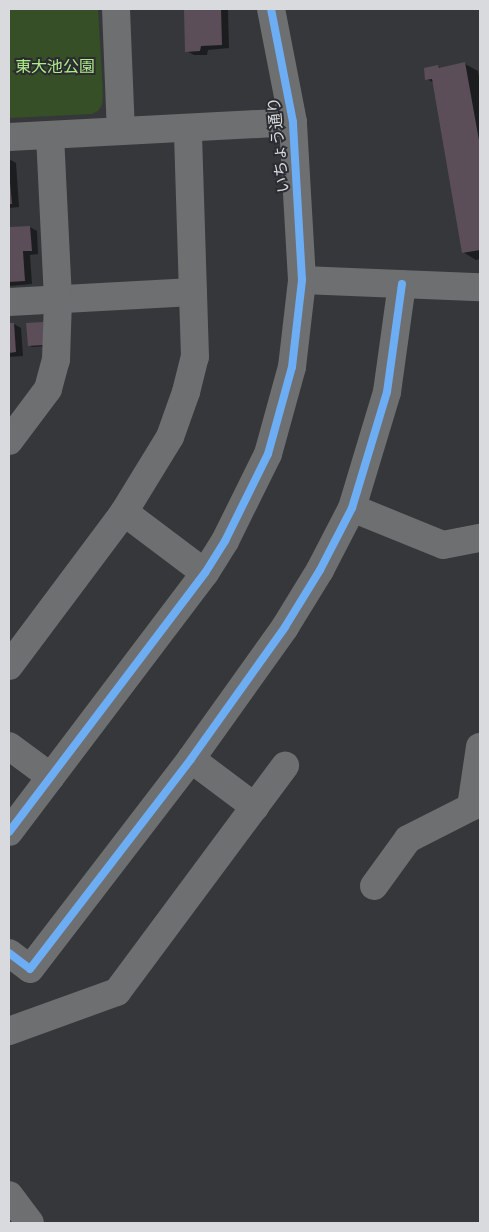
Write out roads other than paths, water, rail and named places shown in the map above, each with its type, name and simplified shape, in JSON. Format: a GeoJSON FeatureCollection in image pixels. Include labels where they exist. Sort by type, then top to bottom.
{"type":"FeatureCollection","features":[{"type":"Feature","properties":{"kind":"street"},"geometry":{"type":"LineString","coordinates":[[116,9],[121,131]]}},
{"type":"Feature","properties":{"kind":"street","name":"いちょう通り"},"geometry":{"type":"LineString","coordinates":[[9,832],[205,573],[225,541],[268,454],[292,367],[302,280],[293,122],[271,9]]}},
{"type":"Feature","properties":{"kind":"street"},"geometry":{"type":"LineString","coordinates":[[9,137],[293,122]]}},
{"type":"Feature","properties":{"kind":"street"},"geometry":{"type":"LineString","coordinates":[[9,666],[124,512],[170,437],[186,392],[195,357],[188,128]]}},
{"type":"Feature","properties":{"kind":"street"},"geometry":{"type":"LineString","coordinates":[[9,441],[48,388],[56,360],[58,299],[50,135]]}},
{"type":"Feature","properties":{"kind":"street"},"geometry":{"type":"LineString","coordinates":[[302,280],[480,287]]}},
{"type":"Feature","properties":{"kind":"street"},"geometry":{"type":"LineString","coordinates":[[9,953],[30,969],[191,759],[285,627],[320,570],[352,508],[386,392],[402,284]]}},
{"type":"Feature","properties":{"kind":"street"},"geometry":{"type":"LineString","coordinates":[[9,302],[193,292]]}},
{"type":"Feature","properties":{"kind":"street"},"geometry":{"type":"LineString","coordinates":[[352,508],[443,545],[480,538]]}},
{"type":"Feature","properties":{"kind":"street"},"geometry":{"type":"LineString","coordinates":[[124,512],[205,573]]}},
{"type":"Feature","properties":{"kind":"street"},"geometry":{"type":"LineString","coordinates":[[9,746],[51,777]]}},
{"type":"Feature","properties":{"kind":"street"},"geometry":{"type":"LineString","coordinates":[[374,886],[408,839],[471,807],[480,747]]}},
{"type":"Feature","properties":{"kind":"street"},"geometry":{"type":"LineString","coordinates":[[191,759],[255,807]]}},
{"type":"Feature","properties":{"kind":"street"},"geometry":{"type":"LineString","coordinates":[[9,1031],[117,992],[285,766]]}},
{"type":"Feature","properties":{"kind":"street"},"geometry":{"type":"LineString","coordinates":[[9,1195],[30,1223]]}},
{"type":"Feature","properties":{"kind":"park label","name":"東大池公園"},"geometry":{"type":"Point","coordinates":[55,66]}}]}
